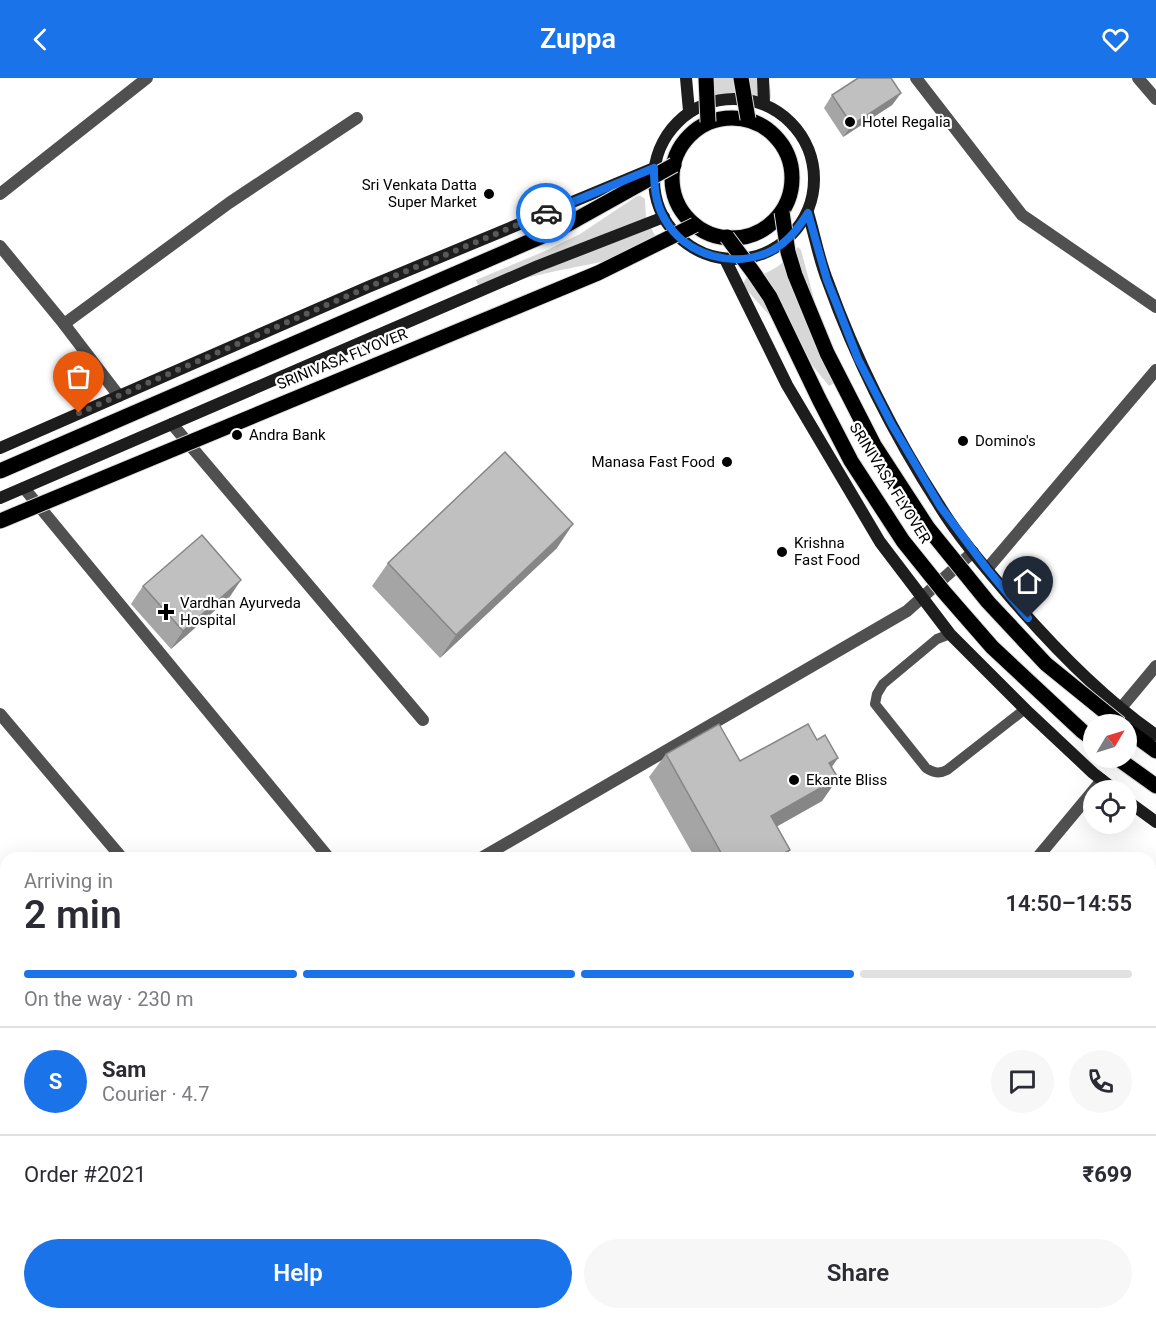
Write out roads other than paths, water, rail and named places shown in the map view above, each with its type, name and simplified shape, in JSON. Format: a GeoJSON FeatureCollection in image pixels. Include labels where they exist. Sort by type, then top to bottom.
{"type":"FeatureCollection","features":[{"type":"Feature","properties":{"kind":"main road"},"geometry":{"type":"LineString","coordinates":[[706,78],[708,122]]}},
{"type":"Feature","properties":{"kind":"main road"},"geometry":{"type":"LineString","coordinates":[[741,78],[748,119],[728,117],[708,122],[691,134],[678,150],[673,170],[673,190],[681,209],[695,225],[713,235],[733,238],[752,235],[769,226],[782,212]]}},
{"type":"Feature","properties":{"kind":"main road","name":"SRINIVASA FLYOVER"},"geometry":{"type":"LineString","coordinates":[[748,119],[765,127],[780,141],[789,157],[793,176],[790,195],[782,212],[788,252],[827,353],[874,445],[928,528],[988,602],[1046,664],[1108,714]]}},
{"type":"Feature","properties":{"kind":"main road","name":"SRINIVASA FLYOVER"},"geometry":{"type":"LineString","coordinates":[[0,471],[561,228],[674,165]]}},
{"type":"Feature","properties":{"kind":"main road","name":"SRINIVASA FLYOVER"},"geometry":{"type":"LineString","coordinates":[[0,521],[598,273],[695,225]]}},
{"type":"Feature","properties":{"kind":"main road","name":"SRINIVASA FLYOVER"},"geometry":{"type":"LineString","coordinates":[[727,237],[770,297],[851,460],[903,541],[992,647],[1083,732]]}},
{"type":"Feature","properties":{"kind":"main road"},"geometry":{"type":"LineString","coordinates":[[1137,737],[1156,752]]}},
{"type":"Feature","properties":{"kind":"main road"},"geometry":{"type":"LineString","coordinates":[[1131,768],[1156,786]]}},
{"type":"Feature","properties":{"kind":"street"},"geometry":{"type":"LineString","coordinates":[[0,194],[147,78]]}},
{"type":"Feature","properties":{"kind":"street"},"geometry":{"type":"LineString","coordinates":[[686,78],[689,111]]}},
{"type":"Feature","properties":{"kind":"street"},"geometry":{"type":"LineString","coordinates":[[763,78],[764,103]]}},
{"type":"Feature","properties":{"kind":"street"},"geometry":{"type":"LineString","coordinates":[[916,78],[1022,215],[1156,307]]}},
{"type":"Feature","properties":{"kind":"street"},"geometry":{"type":"LineString","coordinates":[[1138,78],[1156,99]]}},
{"type":"Feature","properties":{"kind":"street"},"geometry":{"type":"LineString","coordinates":[[725,98],[745,98],[764,103],[786,117],[803,137],[813,161],[815,188],[808,213],[794,234],[774,249],[750,258],[725,259],[706,254],[689,245],[675,233],[664,217],[657,202],[654,168],[660,146],[672,127],[689,111],[725,98]]}},
{"type":"Feature","properties":{"kind":"street"},"geometry":{"type":"LineString","coordinates":[[64,324],[229,203],[357,118]]}},
{"type":"Feature","properties":{"kind":"street"},"geometry":{"type":"LineString","coordinates":[[0,448],[368,287],[654,168]]}},
{"type":"Feature","properties":{"kind":"street"},"geometry":{"type":"LineString","coordinates":[[808,213],[827,280],[858,359],[892,425],[940,506],[973,552],[1042,634],[1091,683],[1156,735]]}},
{"type":"Feature","properties":{"kind":"street"},"geometry":{"type":"LineString","coordinates":[[0,498],[538,266],[664,217]]}},
{"type":"Feature","properties":{"kind":"street"},"geometry":{"type":"LineString","coordinates":[[0,246],[119,396]]}},
{"type":"Feature","properties":{"kind":"street"},"geometry":{"type":"LineString","coordinates":[[725,259],[787,385],[880,542],[950,634],[1025,709],[1102,780]]}},
{"type":"Feature","properties":{"kind":"street"},"geometry":{"type":"LineString","coordinates":[[987,569],[1156,370]]}},
{"type":"Feature","properties":{"kind":"street"},"geometry":{"type":"LineString","coordinates":[[172,424],[423,720]]}},
{"type":"Feature","properties":{"kind":"street"},"geometry":{"type":"LineString","coordinates":[[24,488],[324,852]]}},
{"type":"Feature","properties":{"kind":"street"},"geometry":{"type":"LineString","coordinates":[[491,852],[907,611],[973,552]]}},
{"type":"Feature","properties":{"kind":"street"},"geometry":{"type":"LineString","coordinates":[[1121,708],[1156,666]]}},
{"type":"Feature","properties":{"kind":"street"},"geometry":{"type":"LineString","coordinates":[[0,714],[117,852]]}},
{"type":"Feature","properties":{"kind":"street"},"geometry":{"type":"LineString","coordinates":[[1042,852],[1083,803]]}},
{"type":"Feature","properties":{"kind":"street"},"geometry":{"type":"LineString","coordinates":[[1137,808],[1156,822]]}},
{"type":"Feature","properties":{"kind":"lane"},"geometry":{"type":"LineString","coordinates":[[950,634],[937,639],[883,684],[877,694],[875,704],[926,768],[941,773],[948,770],[1025,709]]}},
{"type":"Feature","properties":{"kind":"place","name":"Hotel Regalia"},"geometry":{"type":"Point","coordinates":[850,122]}},
{"type":"Feature","properties":{"kind":"place","name":"Sri Venkata Datta Super Market"},"geometry":{"type":"Point","coordinates":[489,194]}},
{"type":"Feature","properties":{"kind":"place","name":"Andra Bank"},"geometry":{"type":"Point","coordinates":[237,435]}},
{"type":"Feature","properties":{"kind":"place","name":"Domino's"},"geometry":{"type":"Point","coordinates":[963,441]}},
{"type":"Feature","properties":{"kind":"place","name":"Manasa Fast Food"},"geometry":{"type":"Point","coordinates":[727,462]}},
{"type":"Feature","properties":{"kind":"place","name":"Krishna Fast Food"},"geometry":{"type":"Point","coordinates":[782,552]}},
{"type":"Feature","properties":{"kind":"place","name":"Vardhan Ayurveda Hospital"},"geometry":{"type":"Point","coordinates":[166,612]}},
{"type":"Feature","properties":{"kind":"place","name":"Ekante Bliss"},"geometry":{"type":"Point","coordinates":[794,780]}}]}
